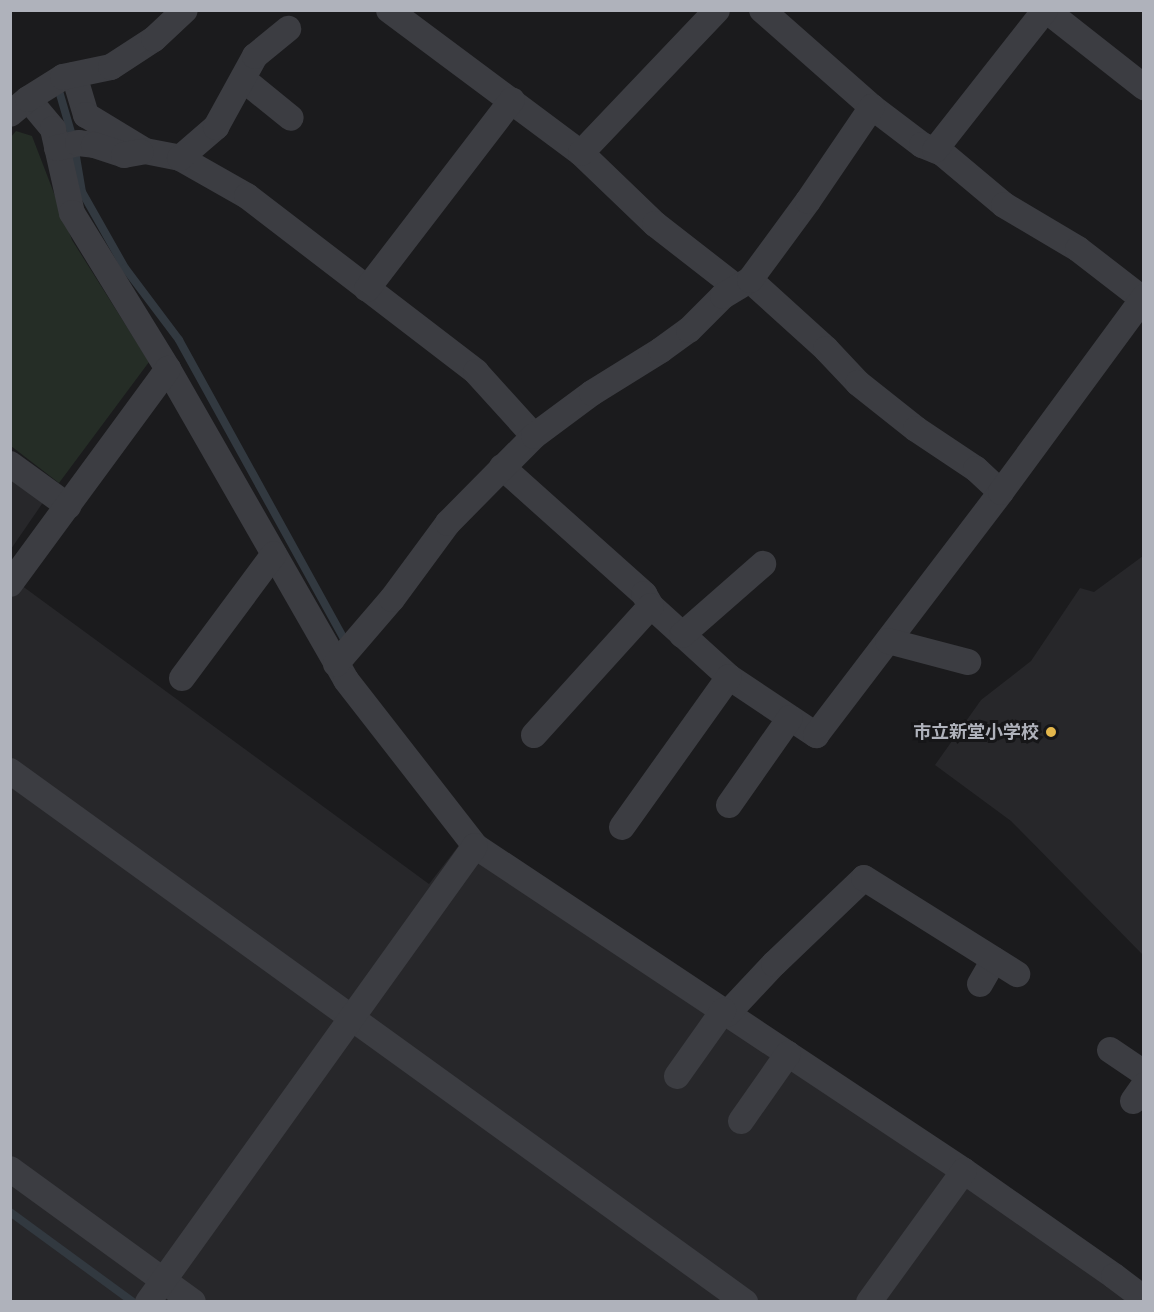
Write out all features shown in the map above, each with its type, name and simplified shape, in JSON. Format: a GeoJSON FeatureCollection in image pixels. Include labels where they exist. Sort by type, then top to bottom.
{"type":"FeatureCollection","features":[{"type":"Feature","properties":{"kind":"street"},"geometry":{"type":"LineString","coordinates":[[185,10],[154,39],[111,67],[63,77],[20,106],[53,129],[68,146],[72,213],[168,369],[274,554],[343,657],[346,680],[475,846],[733,1006],[788,1054],[964,1171],[1114,1276],[1143,1299]]}},
{"type":"Feature","properties":{"kind":"street"},"geometry":{"type":"LineString","coordinates":[[388,10],[581,153],[655,224],[743,284],[826,349],[858,383],[916,429],[976,469],[1001,492]]}},
{"type":"Feature","properties":{"kind":"street"},"geometry":{"type":"LineString","coordinates":[[581,153],[717,10]]}},
{"type":"Feature","properties":{"kind":"street"},"geometry":{"type":"LineString","coordinates":[[502,467],[644,594],[651,606],[729,676],[816,735],[1001,492],[1143,299],[1078,249],[1004,205],[935,150],[922,146],[872,107],[762,10]]}},
{"type":"Feature","properties":{"kind":"street"},"geometry":{"type":"LineString","coordinates":[[935,150],[1045,10],[1143,87]]}},
{"type":"Feature","properties":{"kind":"street"},"geometry":{"type":"LineString","coordinates":[[180,158],[216,127],[244,80],[255,56],[288,29]]}},
{"type":"Feature","properties":{"kind":"street"},"geometry":{"type":"LineString","coordinates":[[74,75],[86,115],[145,151],[180,158],[247,196],[476,372],[534,436]]}},
{"type":"Feature","properties":{"kind":"street"},"geometry":{"type":"LineString","coordinates":[[244,80],[291,118]]}},
{"type":"Feature","properties":{"kind":"street"},"geometry":{"type":"LineString","coordinates":[[367,289],[512,100]]}},
{"type":"Feature","properties":{"kind":"street"},"geometry":{"type":"LineString","coordinates":[[343,657],[448,523],[534,436],[592,393],[689,330],[723,296],[743,284],[808,201],[872,107]]}},
{"type":"Feature","properties":{"kind":"street"},"geometry":{"type":"LineString","coordinates":[[68,146],[94,145],[124,155],[145,151]]}},
{"type":"Feature","properties":{"kind":"street"},"geometry":{"type":"LineString","coordinates":[[10,584],[168,369]]}},
{"type":"Feature","properties":{"kind":"street"},"geometry":{"type":"LineString","coordinates":[[10,464],[68,506]]}},
{"type":"Feature","properties":{"kind":"street"},"geometry":{"type":"LineString","coordinates":[[182,678],[274,554]]}},
{"type":"Feature","properties":{"kind":"street"},"geometry":{"type":"LineString","coordinates":[[682,635],[763,564]]}},
{"type":"Feature","properties":{"kind":"street"},"geometry":{"type":"LineString","coordinates":[[534,735],[651,606]]}},
{"type":"Feature","properties":{"kind":"street"},"geometry":{"type":"LineString","coordinates":[[888,641],[937,643],[968,662]]}},
{"type":"Feature","properties":{"kind":"street"},"geometry":{"type":"LineString","coordinates":[[622,826],[729,676]]}},
{"type":"Feature","properties":{"kind":"street"},"geometry":{"type":"LineString","coordinates":[[729,805],[790,718]]}},
{"type":"Feature","properties":{"kind":"street"},"geometry":{"type":"LineString","coordinates":[[10,771],[745,1302]]}},
{"type":"Feature","properties":{"kind":"street"},"geometry":{"type":"LineString","coordinates":[[148,1302],[475,846]]}},
{"type":"Feature","properties":{"kind":"street"},"geometry":{"type":"LineString","coordinates":[[677,1076],[733,1006],[864,878],[1017,974]]}},
{"type":"Feature","properties":{"kind":"street"},"geometry":{"type":"LineString","coordinates":[[980,984],[994,960]]}},
{"type":"Feature","properties":{"kind":"street"},"geometry":{"type":"LineString","coordinates":[[1110,1050],[1143,1072]]}},
{"type":"Feature","properties":{"kind":"street"},"geometry":{"type":"LineString","coordinates":[[741,1120],[788,1054]]}},
{"type":"Feature","properties":{"kind":"street"},"geometry":{"type":"LineString","coordinates":[[10,1169],[193,1302]]}},
{"type":"Feature","properties":{"kind":"street"},"geometry":{"type":"LineString","coordinates":[[869,1302],[964,1171]]}},
{"type":"Feature","properties":{"kind":"shaded area"},"geometry":{"type":"Polygon","coordinates":[[[16,131],[32,136],[72,240],[149,362],[59,483],[11,446],[10,138],[16,131]]]}},
{"type":"Feature","properties":{"kind":"shaded area"},"geometry":{"type":"Polygon","coordinates":[[[11,476],[44,501],[11,549],[11,476]]]}},
{"type":"Feature","properties":{"kind":"shaded area","name":"市立新堂小学校"},"geometry":{"type":"Polygon","coordinates":[[[1143,556],[1143,955],[1011,821],[935,765],[981,700],[1031,661],[1080,588],[1094,592],[1143,556]]]}},
{"type":"Feature","properties":{"kind":"shaded area"},"geometry":{"type":"Polygon","coordinates":[[[10,577],[429,884],[460,844],[1135,1301],[11,1301],[10,577]]]}},
{"type":"Feature","properties":{"kind":"waterway"},"geometry":{"type":"LineString","coordinates":[[57,84],[73,139],[82,192],[125,268],[179,340],[345,641]]}},
{"type":"Feature","properties":{"kind":"waterway"},"geometry":{"type":"LineString","coordinates":[[10,1212],[133,1302]]}},
{"type":"Feature","properties":{"kind":"place","name":"市立新堂小学校"},"geometry":{"type":"Point","coordinates":[1051,732]}}]}
